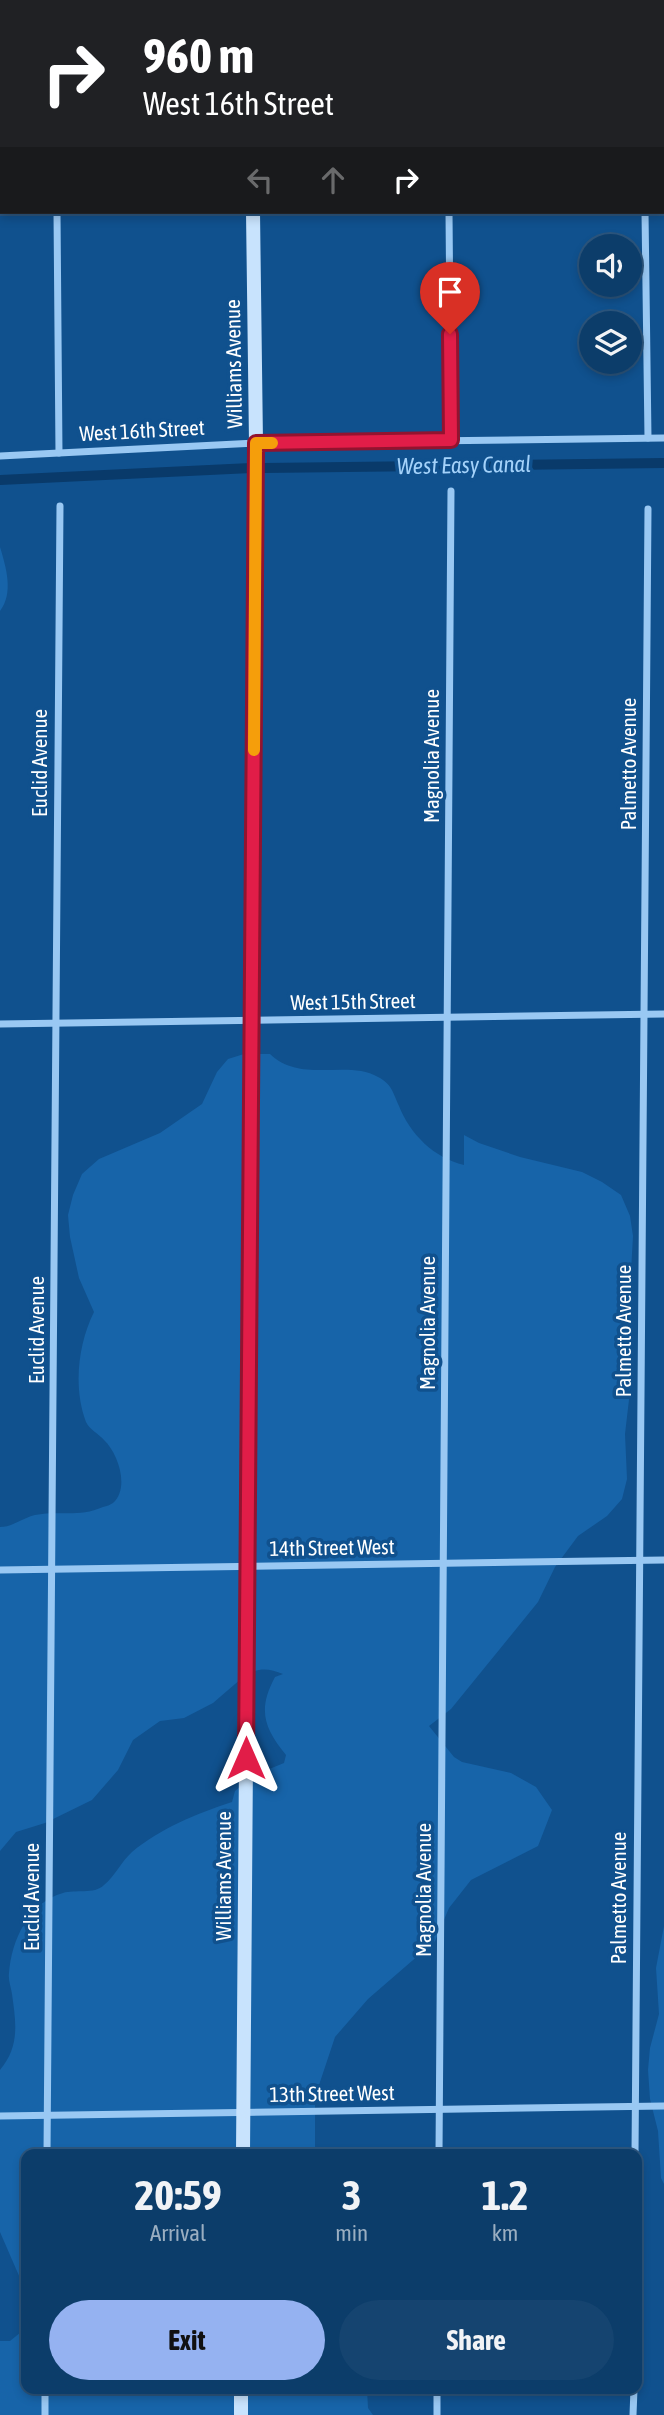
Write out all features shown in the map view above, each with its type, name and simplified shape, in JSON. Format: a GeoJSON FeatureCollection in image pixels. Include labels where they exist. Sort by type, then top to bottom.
{"type":"FeatureCollection","features":[{"type":"Feature","properties":{"kind":"street"},"geometry":{"type":"LineString","coordinates":[[57,214],[59,453]]}},
{"type":"Feature","properties":{"kind":"street","name":"Williams Avenue"},"geometry":{"type":"LineString","coordinates":[[243,2149],[256,443],[253,214]]}},
{"type":"Feature","properties":{"kind":"street"},"geometry":{"type":"LineString","coordinates":[[449,214],[451,440]]}},
{"type":"Feature","properties":{"kind":"street"},"geometry":{"type":"LineString","coordinates":[[645,214],[648,438]]}},
{"type":"Feature","properties":{"kind":"street","name":"West 16th Street"},"geometry":{"type":"LineString","coordinates":[[0,456],[256,443],[664,438]]}},
{"type":"Feature","properties":{"kind":"street","name":"Magnolia Avenue"},"geometry":{"type":"LineString","coordinates":[[439,2149],[452,491]]}},
{"type":"Feature","properties":{"kind":"street","name":"Euclid Avenue"},"geometry":{"type":"LineString","coordinates":[[47,2149],[60,506]]}},
{"type":"Feature","properties":{"kind":"street","name":"Palmetto Avenue"},"geometry":{"type":"LineString","coordinates":[[635,2149],[648,509]]}},
{"type":"Feature","properties":{"kind":"street","name":"West 15th Street"},"geometry":{"type":"LineString","coordinates":[[0,1024],[664,1014]]}},
{"type":"Feature","properties":{"kind":"street","name":"14th Street West"},"geometry":{"type":"LineString","coordinates":[[0,1570],[664,1560]]}},
{"type":"Feature","properties":{"kind":"street","name":"13th Street West"},"geometry":{"type":"LineString","coordinates":[[0,2116],[664,2106]]}},
{"type":"Feature","properties":{"kind":"street"},"geometry":{"type":"LineString","coordinates":[[45,2394],[45,2415]]}},
{"type":"Feature","properties":{"kind":"street"},"geometry":{"type":"LineString","coordinates":[[241,2394],[241,2415]]}},
{"type":"Feature","properties":{"kind":"street"},"geometry":{"type":"LineString","coordinates":[[437,2415],[438,2394]]}},
{"type":"Feature","properties":{"kind":"street"},"geometry":{"type":"LineString","coordinates":[[633,2415],[634,2394]]}},
{"type":"Feature","properties":{"kind":"shaded area"},"geometry":{"type":"Polygon","coordinates":[[[0,547],[8,588],[0,611],[0,547]]]}},
{"type":"Feature","properties":{"kind":"shaded area"},"geometry":{"type":"Polygon","coordinates":[[[244,1054],[242,1678],[213,1703],[184,1718],[160,1721],[133,1740],[118,1770],[92,1800],[45,1823],[16,1832],[0,1851],[0,1527],[35,1515],[94,1510],[113,1503],[121,1489],[120,1471],[114,1453],[87,1425],[82,1409],[79,1366],[84,1338],[94,1312],[79,1278],[70,1237],[68,1215],[73,1195],[82,1174],[99,1159],[160,1133],[202,1104],[217,1072],[228,1059],[244,1054]]]}},
{"type":"Feature","properties":{"kind":"shaded area"},"geometry":{"type":"Polygon","coordinates":[[[256,1054],[270,1054],[282,1063],[296,1068],[353,1070],[378,1077],[392,1089],[416,1135],[433,1151],[453,1162],[464,1165],[464,1135],[520,1157],[582,1172],[602,1182],[621,1195],[630,1216],[633,1236],[628,1325],[630,1391],[625,1434],[627,1479],[622,1499],[607,1516],[578,1536],[555,1567],[538,1602],[451,1709],[429,1726],[454,1757],[462,1762],[511,1773],[536,1787],[552,1810],[538,1846],[471,1880],[449,1908],[435,1941],[368,1999],[335,2037],[315,2097],[315,2149],[248,2149],[252,1776],[284,1763],[286,1755],[272,1736],[265,1718],[266,1699],[270,1688],[275,1677],[283,1674],[271,1670],[251,1673],[256,1054]]]}},
{"type":"Feature","properties":{"kind":"shaded area"},"geometry":{"type":"Polygon","coordinates":[[[241,1786],[238,2149],[21,2149],[21,2280],[0,2232],[0,2070],[14,2043],[15,2015],[9,1976],[10,1961],[18,1936],[40,1905],[63,1893],[100,1888],[143,1843],[179,1823],[232,1802],[235,1791],[241,1786]]]}},
{"type":"Feature","properties":{"kind":"shaded area"},"geometry":{"type":"Polygon","coordinates":[[[664,1926],[664,2184],[661,2178],[658,2131],[650,2099],[648,2070],[650,2048],[659,2014],[656,1968],[664,1926]]]}},
{"type":"Feature","properties":{"kind":"shaded area"},"geometry":{"type":"Polygon","coordinates":[[[21,2332],[21,2394],[236,2394],[236,2415],[0,2415],[0,2341],[10,2341],[21,2332]]]}},
{"type":"Feature","properties":{"kind":"shaded area"},"geometry":{"type":"Polygon","coordinates":[[[246,2394],[367,2394],[368,2408],[373,2415],[246,2415],[246,2394]]]}},
{"type":"Feature","properties":{"kind":"waterway","name":"West Easy Canal"},"geometry":{"type":"LineString","coordinates":[[264,468],[664,463]]}},
{"type":"Feature","properties":{"kind":"waterway","name":"West Easy Canal"},"geometry":{"type":"LineString","coordinates":[[0,480],[251,468]]}},
{"type":"Feature","properties":{"kind":"slow traffic"},"geometry":{"type":"LineString","coordinates":[[254,750],[256,443],[272,443]]}},
{"type":"Feature","properties":{"kind":"route"},"geometry":{"type":"LineString","coordinates":[[246,1758],[256,443],[451,440],[450,334]]}}]}
